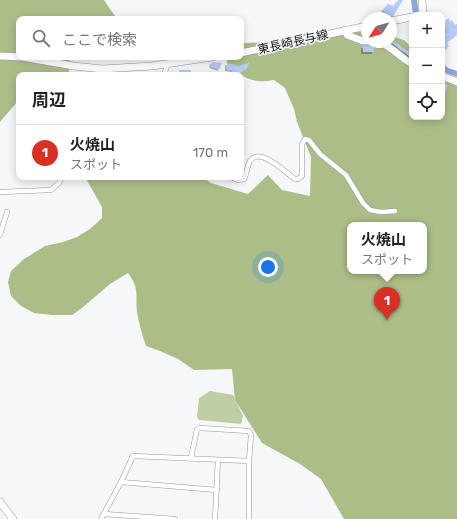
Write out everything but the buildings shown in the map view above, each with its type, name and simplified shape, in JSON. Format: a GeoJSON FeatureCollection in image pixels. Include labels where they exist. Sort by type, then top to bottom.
{"type":"FeatureCollection","features":[{"type":"Feature","properties":{"kind":"main road"},"geometry":{"type":"LineString","coordinates":[[422,0],[424,12]]}},
{"type":"Feature","properties":{"kind":"main road"},"geometry":{"type":"LineString","coordinates":[[397,20],[409,18]]}},
{"type":"Feature","properties":{"kind":"main road","name":"東長崎長与線"},"geometry":{"type":"LineString","coordinates":[[244,52],[361,27]]}},
{"type":"Feature","properties":{"kind":"main road","name":"東長崎長与線"},"geometry":{"type":"LineString","coordinates":[[345,30],[347,35],[361,40]]}},
{"type":"Feature","properties":{"kind":"main road"},"geometry":{"type":"LineString","coordinates":[[390,48],[409,62]]}},
{"type":"Feature","properties":{"kind":"main road"},"geometry":{"type":"LineString","coordinates":[[0,56],[16,57]]}},
{"type":"Feature","properties":{"kind":"main road"},"geometry":{"type":"LineString","coordinates":[[39,60],[101,72],[190,60]]}},
{"type":"Feature","properties":{"kind":"main road"},"geometry":{"type":"LineString","coordinates":[[445,77],[457,82]]}},
{"type":"Feature","properties":{"kind":"main road"},"geometry":{"type":"LineString","coordinates":[[0,502],[13,519]]}},
{"type":"Feature","properties":{"kind":"street"},"geometry":{"type":"LineString","coordinates":[[165,72],[168,63]]}},
{"type":"Feature","properties":{"kind":"street"},"geometry":{"type":"LineString","coordinates":[[244,179],[249,162],[258,156],[265,157],[295,179],[298,179],[302,176],[302,144],[305,139],[309,140],[320,154],[346,175],[363,203],[370,210],[381,212],[395,211]]}},
{"type":"Feature","properties":{"kind":"street"},"geometry":{"type":"LineString","coordinates":[[0,192],[51,190],[60,180]]}},
{"type":"Feature","properties":{"kind":"street"},"geometry":{"type":"LineString","coordinates":[[0,235],[7,212]]}},
{"type":"Feature","properties":{"kind":"street"},"geometry":{"type":"LineString","coordinates":[[191,458],[197,429],[249,431],[251,435],[249,461],[249,519]]}},
{"type":"Feature","properties":{"kind":"street"},"geometry":{"type":"LineString","coordinates":[[101,519],[133,456],[249,461]]}},
{"type":"Feature","properties":{"kind":"street"},"geometry":{"type":"LineString","coordinates":[[215,519],[218,460]]}},
{"type":"Feature","properties":{"kind":"street"},"geometry":{"type":"LineString","coordinates":[[121,482],[217,490]]}},
{"type":"Feature","properties":{"kind":"street"},"geometry":{"type":"LineString","coordinates":[[104,514],[175,519]]}},
{"type":"Feature","properties":{"kind":"green space"},"geometry":{"type":"Polygon","coordinates":[[[0,0],[104,0],[115,16],[16,16],[16,60],[70,60],[69,72],[16,72],[16,103],[0,122],[0,0]]]}},
{"type":"Feature","properties":{"kind":"green space"},"geometry":{"type":"Polygon","coordinates":[[[351,31],[361,32],[361,48],[397,48],[397,38],[404,40],[409,45],[409,120],[445,120],[445,76],[457,82],[457,519],[344,519],[321,479],[300,464],[262,443],[235,400],[232,369],[194,370],[178,359],[146,346],[137,312],[136,288],[128,273],[110,284],[72,315],[34,313],[21,306],[11,296],[8,282],[11,271],[24,259],[45,246],[77,237],[90,229],[102,218],[102,207],[87,180],[206,180],[211,183],[248,194],[268,175],[282,190],[310,196],[311,157],[285,88],[274,80],[255,81],[244,76],[244,72],[236,72],[228,67],[227,60],[244,60],[244,43],[274,42],[307,33],[351,31]]]}},
{"type":"Feature","properties":{"kind":"green space"},"geometry":{"type":"Polygon","coordinates":[[[210,391],[233,395],[243,416],[241,424],[199,420],[197,417],[199,398],[210,391]]]}},
{"type":"Feature","properties":{"kind":"water"},"geometry":{"type":"Polygon","coordinates":[[[411,0],[417,0],[419,12],[413,12],[411,0]]]}},
{"type":"Feature","properties":{"kind":"water"},"geometry":{"type":"Polygon","coordinates":[[[445,65],[448,68],[457,71],[457,77],[446,73],[445,65]]]}},
{"type":"Feature","properties":{"kind":"place","name":"火焼山"},"geometry":{"type":"Point","coordinates":[387,320]}}]}
